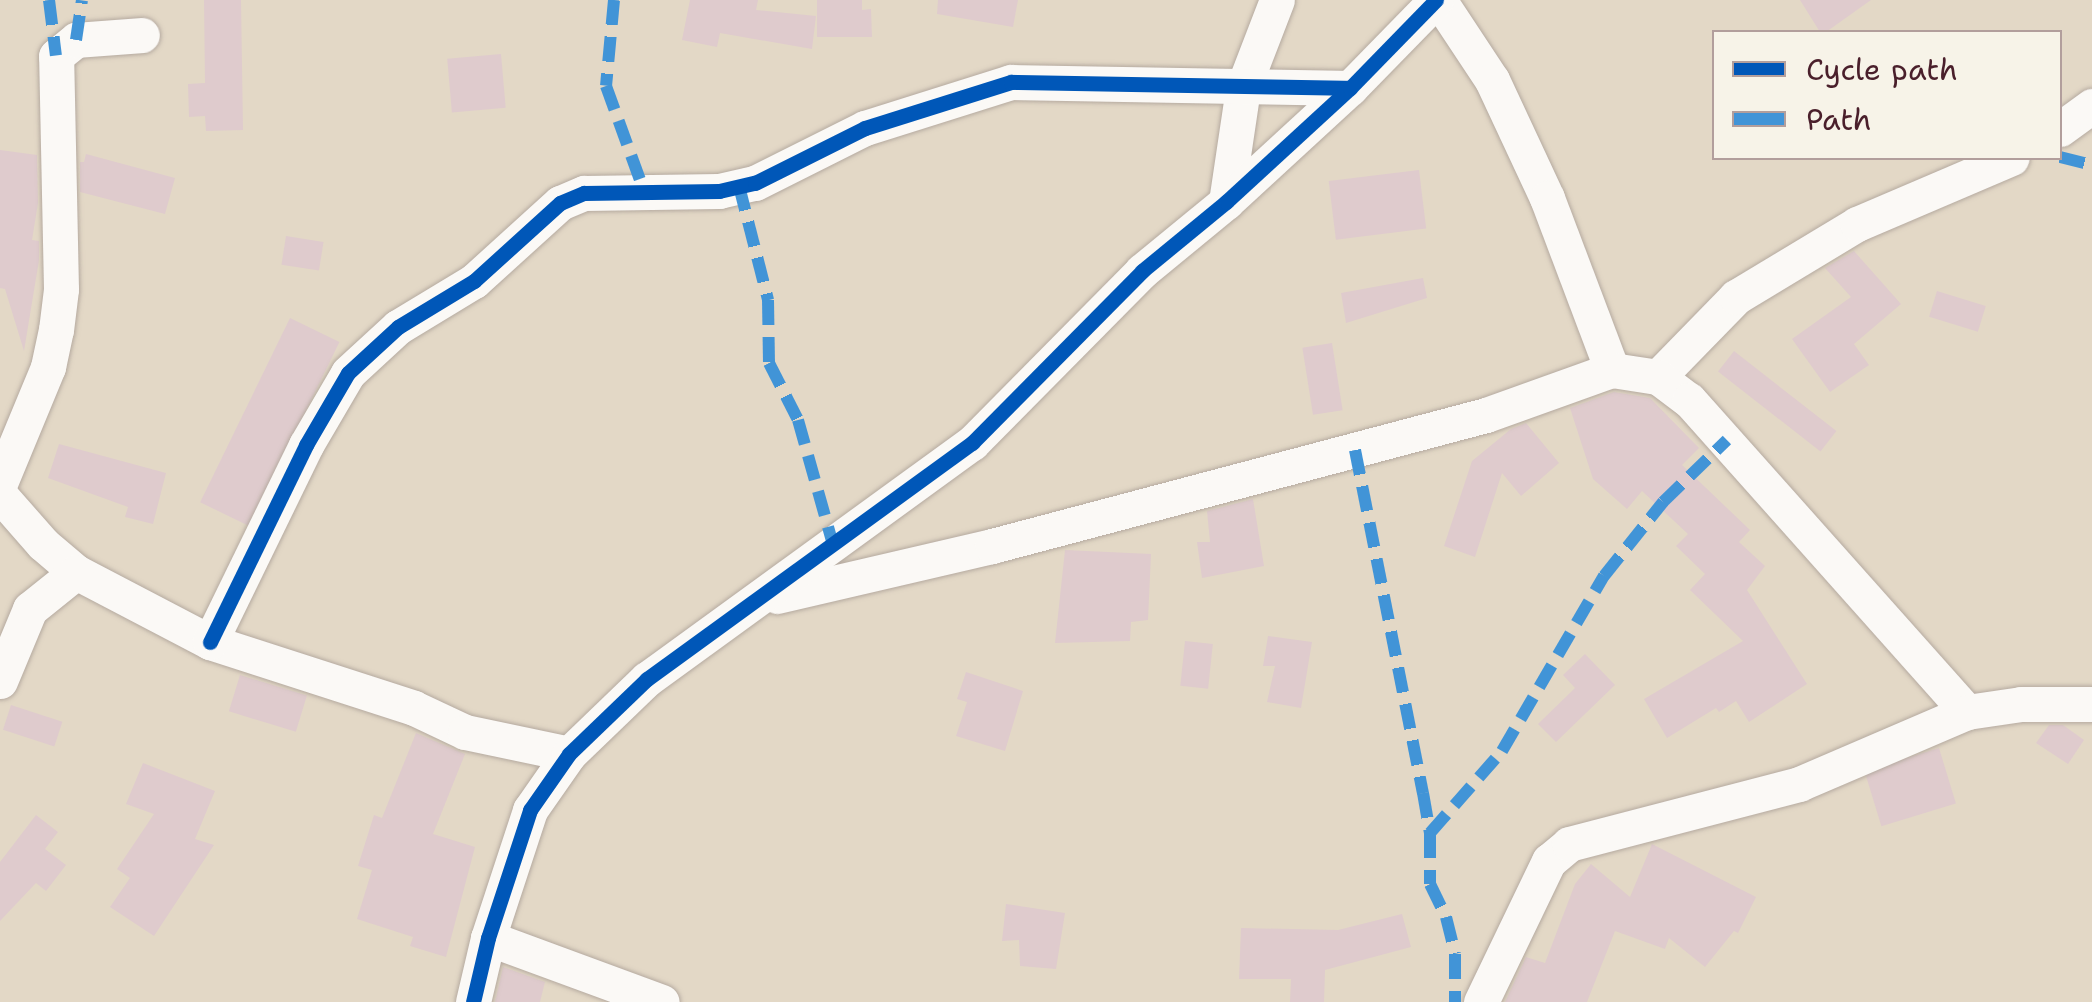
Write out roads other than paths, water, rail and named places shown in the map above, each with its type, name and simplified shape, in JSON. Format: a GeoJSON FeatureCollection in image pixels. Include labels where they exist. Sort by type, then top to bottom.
{"type":"FeatureCollection","features":[{"type":"Feature","properties":{"kind":"street"},"geometry":{"type":"LineString","coordinates":[[1226,202],[1243,88],[1276,0]]}},
{"type":"Feature","properties":{"kind":"street"},"geometry":{"type":"LineString","coordinates":[[473,1002],[488,938],[530,810],[570,754],[647,680],[972,443],[1127,285],[1226,202],[1350,88],[1430,2],[1492,80],[1547,198],[1612,370]]}},
{"type":"Feature","properties":{"kind":"street"},"geometry":{"type":"LineString","coordinates":[[0,483],[48,368],[56,330],[60,289],[56,56],[76,40],[142,36]]}},
{"type":"Feature","properties":{"kind":"street"},"geometry":{"type":"LineString","coordinates":[[210,642],[306,444],[348,373],[398,327],[474,281],[560,203],[584,193],[719,191],[754,182],[865,128],[1011,82],[1350,88]]}},
{"type":"Feature","properties":{"kind":"street"},"geometry":{"type":"LineString","coordinates":[[2062,128],[2092,106]]}},
{"type":"Feature","properties":{"kind":"street"},"geometry":{"type":"LineString","coordinates":[[1658,377],[1736,297],[1857,224],[2007,160]]}},
{"type":"Feature","properties":{"kind":"street"},"geometry":{"type":"LineString","coordinates":[[761,600],[992,546],[1486,415],[1612,370],[1658,377],[1690,400],[1967,712]]}},
{"type":"Feature","properties":{"kind":"street"},"geometry":{"type":"LineString","coordinates":[[0,496],[76,572],[210,642],[414,708],[465,732],[570,754]]}},
{"type":"Feature","properties":{"kind":"street"},"geometry":{"type":"LineString","coordinates":[[0,681],[30,609],[76,572]]}},
{"type":"Feature","properties":{"kind":"street"},"geometry":{"type":"LineString","coordinates":[[1481,1002],[1556,851],[1585,839],[1799,784],[1967,712],[2021,704],[2092,704]]}},
{"type":"Feature","properties":{"kind":"street"},"geometry":{"type":"LineString","coordinates":[[488,938],[662,1002]]}}]}
